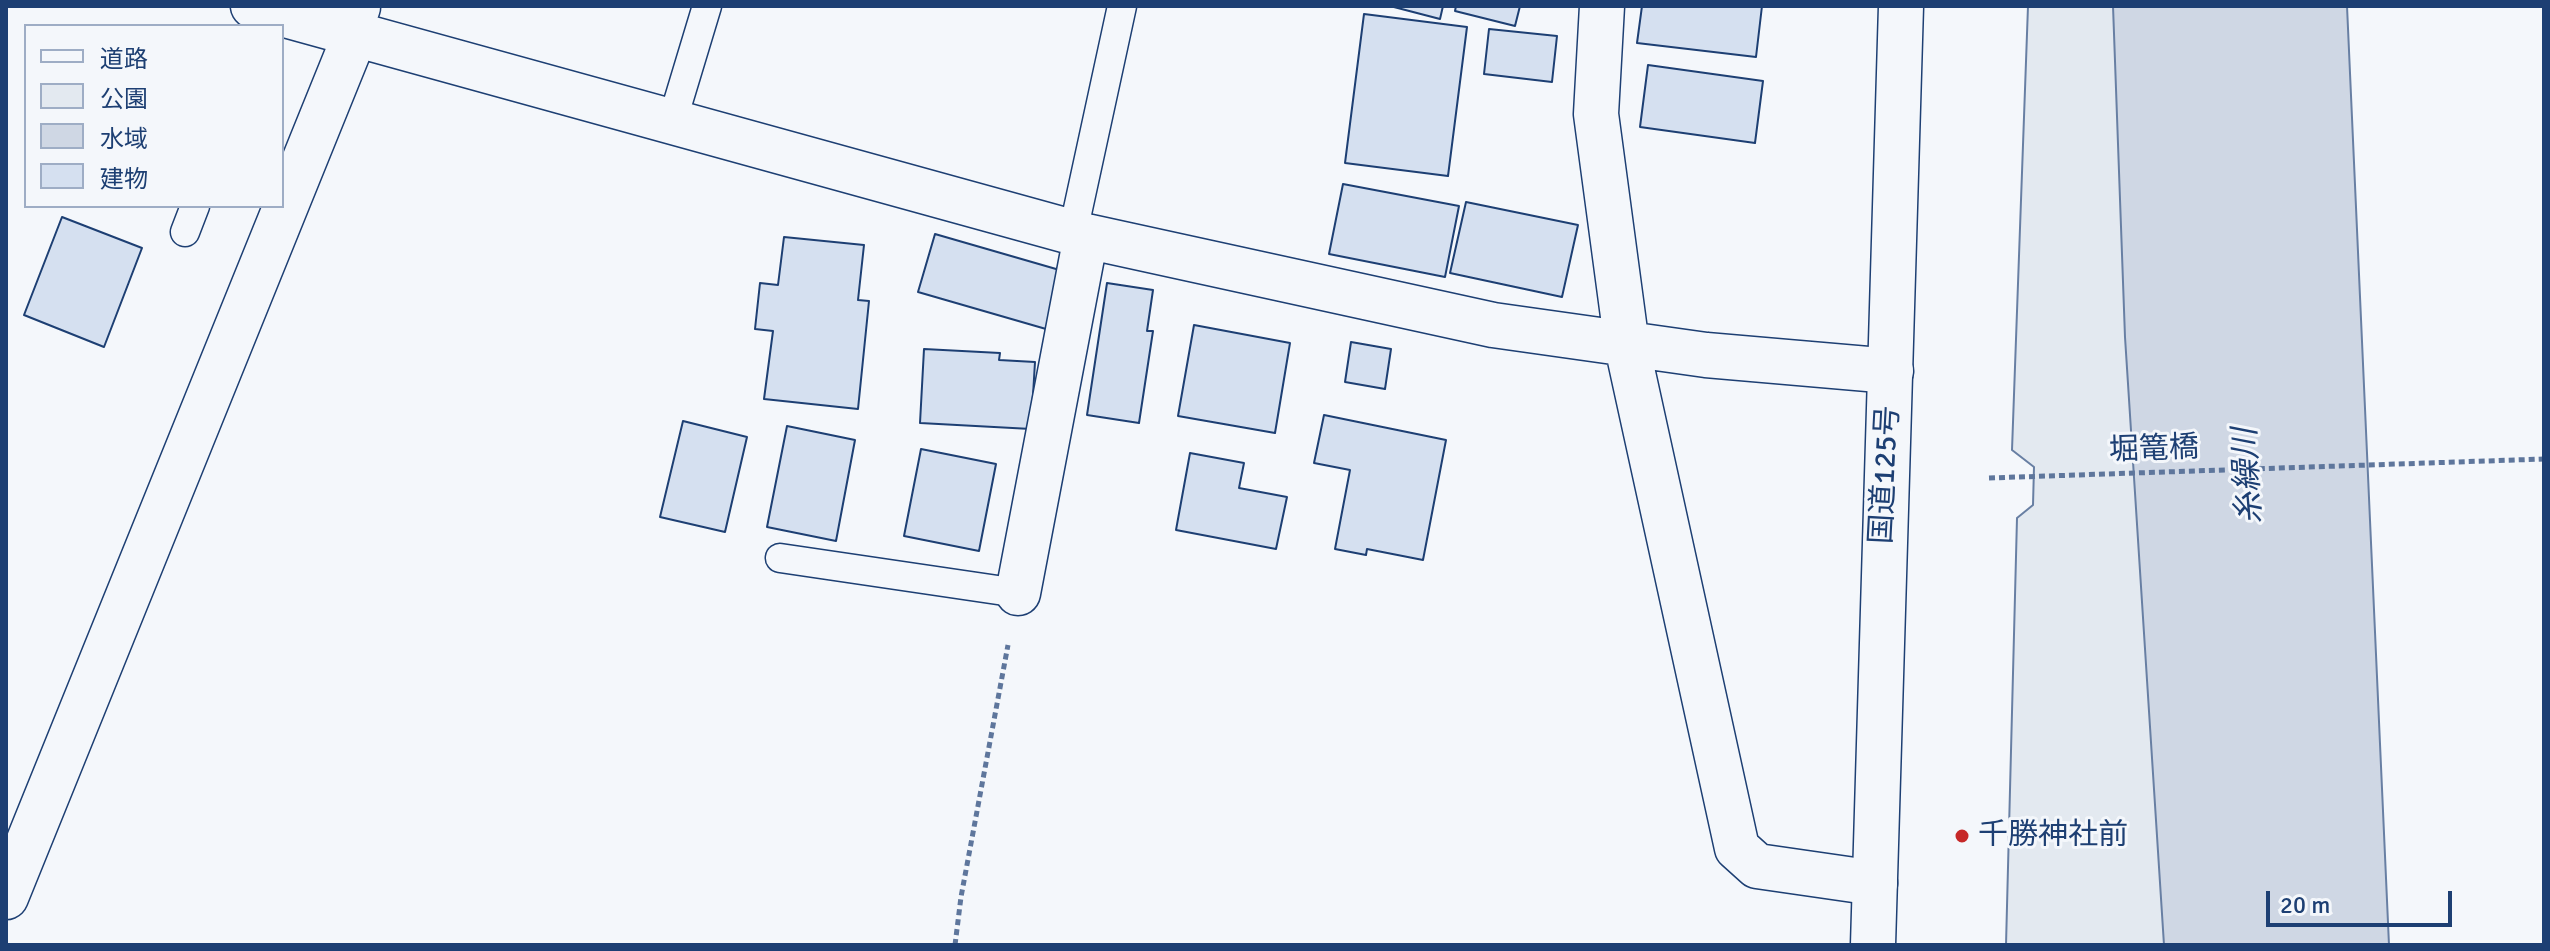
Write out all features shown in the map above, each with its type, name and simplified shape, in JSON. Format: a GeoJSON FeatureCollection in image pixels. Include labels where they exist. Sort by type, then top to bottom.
{"type":"FeatureCollection","features":[{"type":"Feature","properties":{"kind":"main road"},"geometry":{"type":"LineString","coordinates":[[1602,6],[1596,114],[1627,346],[1737,848],[1757,866],[1875,883]]}},
{"type":"Feature","properties":{"kind":"main road","name":"国道125号"},"geometry":{"type":"LineString","coordinates":[[1873,945],[1901,6]]}},
{"type":"Feature","properties":{"kind":"main road"},"geometry":{"type":"LineString","coordinates":[[265,15],[354,20],[672,122],[1080,234],[1493,325],[1627,346],[1891,371]]}},
{"type":"Feature","properties":{"kind":"main road"},"geometry":{"type":"LineString","coordinates":[[6,897],[349,50],[354,20]]}},
{"type":"Feature","properties":{"kind":"main road"},"geometry":{"type":"LineString","coordinates":[[1018,593],[1080,234]]}},
{"type":"Feature","properties":{"kind":"lane"},"geometry":{"type":"LineString","coordinates":[[672,122],[707,6]]}},
{"type":"Feature","properties":{"kind":"lane"},"geometry":{"type":"LineString","coordinates":[[1080,234],[1122,6]]}},
{"type":"Feature","properties":{"kind":"lane"},"geometry":{"type":"LineString","coordinates":[[780,558],[1018,593]]}},
{"type":"Feature","properties":{"kind":"path","name":"堀篭橋"},"geometry":{"type":"LineString","coordinates":[[1989,478],[2544,459]]}},
{"type":"Feature","properties":{"kind":"path"},"geometry":{"type":"LineString","coordinates":[[955,945],[961,897],[1018,593]]}},
{"type":"Feature","properties":{"kind":"green space"},"geometry":{"type":"Polygon","coordinates":[[[2028,6],[2131,6],[2180,945],[2006,945],[2017,518],[2033,505],[2034,467],[2012,450],[2028,6]]]}},
{"type":"Feature","properties":{"kind":"water","name":"糸繰川"},"geometry":{"type":"Polygon","coordinates":[[[2113,6],[2347,6],[2389,945],[2164,945],[2125,337],[2113,6]]]}},
{"type":"Feature","properties":{"kind":"building"},"geometry":{"type":"Polygon","coordinates":[[[1390,6],[1443,6],[1440,19],[1390,6]]]}},
{"type":"Feature","properties":{"kind":"building"},"geometry":{"type":"Polygon","coordinates":[[[1456,6],[1520,6],[1515,26],[1455,11],[1456,6]]]}},
{"type":"Feature","properties":{"kind":"building"},"geometry":{"type":"Polygon","coordinates":[[[1642,6],[1762,6],[1756,57],[1637,43],[1642,6]]]}},
{"type":"Feature","properties":{"kind":"building"},"geometry":{"type":"Polygon","coordinates":[[[1364,14],[1467,27],[1448,176],[1345,163],[1364,14]]]}},
{"type":"Feature","properties":{"kind":"building"},"geometry":{"type":"Polygon","coordinates":[[[1489,29],[1557,36],[1552,82],[1484,74],[1489,29]]]}},
{"type":"Feature","properties":{"kind":"building"},"geometry":{"type":"Polygon","coordinates":[[[1648,65],[1763,81],[1755,143],[1640,127],[1648,65]]]}},
{"type":"Feature","properties":{"kind":"building"},"geometry":{"type":"Polygon","coordinates":[[[1343,184],[1459,206],[1445,277],[1329,254],[1343,184]]]}},
{"type":"Feature","properties":{"kind":"building"},"geometry":{"type":"Polygon","coordinates":[[[1466,202],[1578,225],[1562,297],[1450,273],[1466,202]]]}},
{"type":"Feature","properties":{"kind":"building"},"geometry":{"type":"Polygon","coordinates":[[[62,217],[142,248],[104,347],[24,315],[62,217]]]}},
{"type":"Feature","properties":{"kind":"building"},"geometry":{"type":"Polygon","coordinates":[[[935,234],[1063,271],[1046,329],[918,292],[935,234]]]}},
{"type":"Feature","properties":{"kind":"building"},"geometry":{"type":"Polygon","coordinates":[[[784,237],[864,245],[858,300],[869,301],[858,409],[764,399],[773,331],[755,329],[760,283],[778,285],[784,237]]]}},
{"type":"Feature","properties":{"kind":"building"},"geometry":{"type":"Polygon","coordinates":[[[1107,283],[1153,290],[1147,331],[1153,331],[1139,423],[1087,415],[1107,283]]]}},
{"type":"Feature","properties":{"kind":"building"},"geometry":{"type":"Polygon","coordinates":[[[1194,325],[1290,343],[1275,433],[1178,416],[1194,325]]]}},
{"type":"Feature","properties":{"kind":"building"},"geometry":{"type":"Polygon","coordinates":[[[1351,342],[1391,349],[1385,389],[1345,382],[1351,342]]]}},
{"type":"Feature","properties":{"kind":"building"},"geometry":{"type":"Polygon","coordinates":[[[924,349],[1000,353],[999,360],[1035,362],[1031,429],[920,423],[924,349]]]}},
{"type":"Feature","properties":{"kind":"building"},"geometry":{"type":"Polygon","coordinates":[[[1324,415],[1446,440],[1423,560],[1367,549],[1366,555],[1335,549],[1350,470],[1314,463],[1324,415]]]}},
{"type":"Feature","properties":{"kind":"building"},"geometry":{"type":"Polygon","coordinates":[[[683,421],[747,437],[725,532],[660,517],[683,421]]]}},
{"type":"Feature","properties":{"kind":"building"},"geometry":{"type":"Polygon","coordinates":[[[787,426],[855,440],[836,541],[767,527],[787,426]]]}},
{"type":"Feature","properties":{"kind":"building"},"geometry":{"type":"Polygon","coordinates":[[[921,449],[996,464],[979,551],[904,536],[921,449]]]}},
{"type":"Feature","properties":{"kind":"building"},"geometry":{"type":"Polygon","coordinates":[[[1190,453],[1244,463],[1239,488],[1287,497],[1276,549],[1176,530],[1190,453]]]}},
{"type":"Feature","properties":{"kind":"place","name":"千勝神社前"},"geometry":{"type":"Point","coordinates":[1962,836]}}]}
